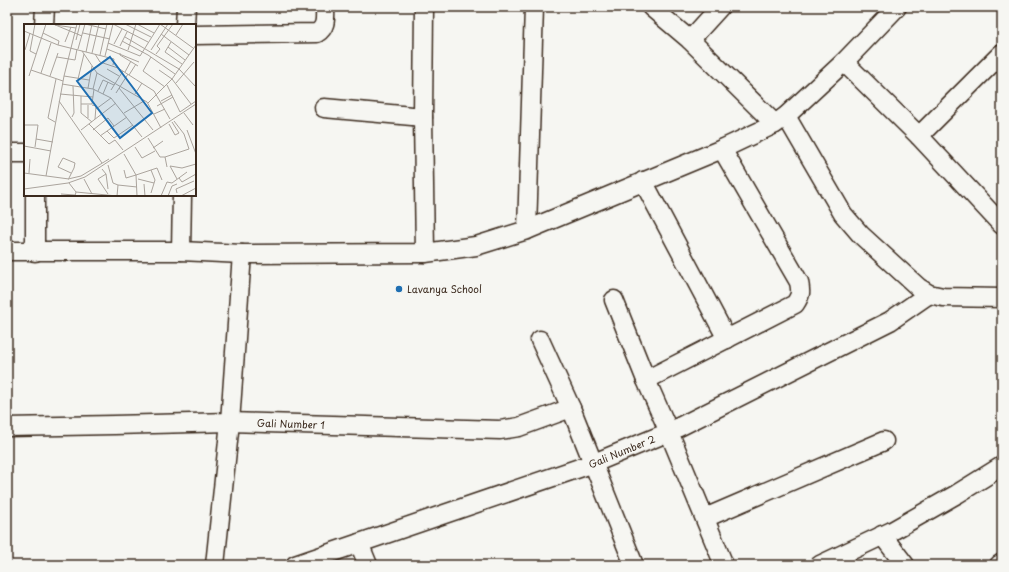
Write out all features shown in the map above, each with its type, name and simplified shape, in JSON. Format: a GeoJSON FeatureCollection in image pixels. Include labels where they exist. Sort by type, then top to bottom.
{"type":"FeatureCollection","features":[{"type":"Feature","properties":{"kind":"street"},"geometry":{"type":"LineString","coordinates":[[44,24],[45,7]]}},
{"type":"Feature","properties":{"kind":"street"},"geometry":{"type":"LineString","coordinates":[[185,24],[186,7]]}},
{"type":"Feature","properties":{"kind":"street"},"geometry":{"type":"LineString","coordinates":[[196,34],[317,33],[321,31],[325,21],[325,7]]}},
{"type":"Feature","properties":{"kind":"street"},"geometry":{"type":"LineString","coordinates":[[424,7],[423,117],[425,253]]}},
{"type":"Feature","properties":{"kind":"street"},"geometry":{"type":"LineString","coordinates":[[527,230],[534,7]]}},
{"type":"Feature","properties":{"kind":"street"},"geometry":{"type":"LineString","coordinates":[[651,7],[780,120],[842,214],[861,235],[918,287],[929,294],[943,297],[1002,298]]}},
{"type":"Feature","properties":{"kind":"street"},"geometry":{"type":"LineString","coordinates":[[690,40],[720,7]]}},
{"type":"Feature","properties":{"kind":"street"},"geometry":{"type":"LineString","coordinates":[[7,251],[181,252],[242,254],[425,253],[476,246],[527,230],[722,149],[780,120],[844,62],[897,7]]}},
{"type":"Feature","properties":{"kind":"street"},"geometry":{"type":"LineString","coordinates":[[919,136],[1002,53]]}},
{"type":"Feature","properties":{"kind":"street"},"geometry":{"type":"LineString","coordinates":[[844,62],[919,136],[1002,225]]}},
{"type":"Feature","properties":{"kind":"street"},"geometry":{"type":"LineString","coordinates":[[324,108],[423,117]]}},
{"type":"Feature","properties":{"kind":"street"},"geometry":{"type":"LineString","coordinates":[[646,380],[795,304],[800,296],[799,282],[722,149]]}},
{"type":"Feature","properties":{"kind":"street"},"geometry":{"type":"LineString","coordinates":[[7,153],[24,153]]}},
{"type":"Feature","properties":{"kind":"street"},"geometry":{"type":"LineString","coordinates":[[643,181],[727,339]]}},
{"type":"Feature","properties":{"kind":"street"},"geometry":{"type":"LineString","coordinates":[[35,196],[35,252]]}},
{"type":"Feature","properties":{"kind":"street"},"geometry":{"type":"LineString","coordinates":[[181,252],[182,196]]}},
{"type":"Feature","properties":{"kind":"street"},"geometry":{"type":"LineString","coordinates":[[215,565],[230,422],[242,254]]}},
{"type":"Feature","properties":{"kind":"street","name":"Gali Number 2"},"geometry":{"type":"LineString","coordinates":[[295,565],[594,463],[669,432],[890,321],[929,294]]}},
{"type":"Feature","properties":{"kind":"street"},"geometry":{"type":"LineString","coordinates":[[614,300],[724,565]]}},
{"type":"Feature","properties":{"kind":"street"},"geometry":{"type":"LineString","coordinates":[[540,340],[594,463],[634,565]]}},
{"type":"Feature","properties":{"kind":"street","name":"Gali Number 1"},"geometry":{"type":"LineString","coordinates":[[7,427],[230,422],[500,430],[519,427],[571,408]]}},
{"type":"Feature","properties":{"kind":"street"},"geometry":{"type":"LineString","coordinates":[[705,518],[884,441]]}},
{"type":"Feature","properties":{"kind":"street"},"geometry":{"type":"LineString","coordinates":[[820,565],[882,535],[957,494],[1002,466]]}},
{"type":"Feature","properties":{"kind":"street"},"geometry":{"type":"LineString","coordinates":[[882,535],[905,565]]}},
{"type":"Feature","properties":{"kind":"street"},"geometry":{"type":"LineString","coordinates":[[360,543],[368,565]]}},
{"type":"Feature","properties":{"kind":"place","name":"Lavanya School"},"geometry":{"type":"Point","coordinates":[399,289]}}]}
